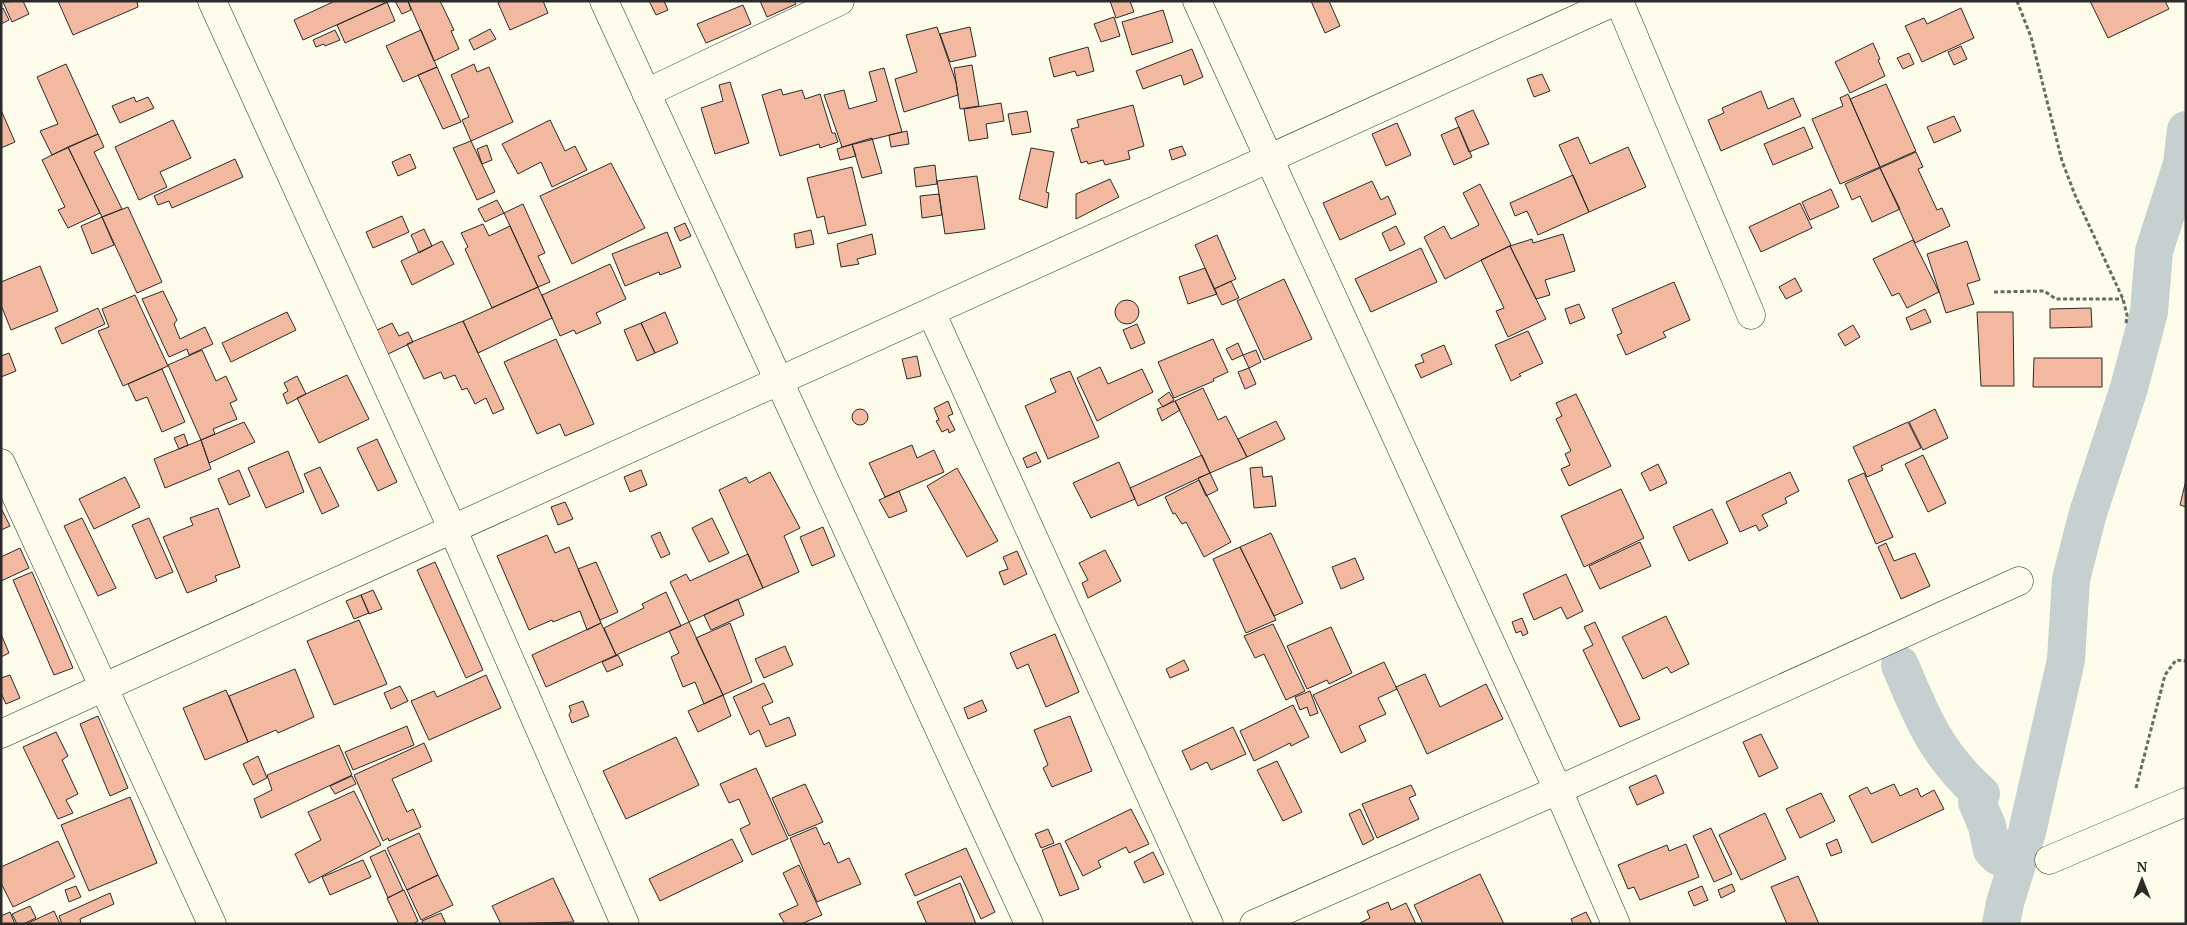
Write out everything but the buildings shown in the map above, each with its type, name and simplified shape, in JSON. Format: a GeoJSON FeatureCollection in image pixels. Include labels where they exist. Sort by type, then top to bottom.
{"type":"FeatureCollection","features":[{"type":"Feature","properties":{"kind":"street"},"geometry":{"type":"LineString","coordinates":[[212,1],[453,530],[625,924]]}},
{"type":"Feature","properties":{"kind":"street"},"geometry":{"type":"LineString","coordinates":[[604,1],[1029,924]]}},
{"type":"Feature","properties":{"kind":"street"},"geometry":{"type":"LineString","coordinates":[[646,92],[840,1]]}},
{"type":"Feature","properties":{"kind":"street"},"geometry":{"type":"LineString","coordinates":[[1197,1],[1558,790],[1616,924]]}},
{"type":"Feature","properties":{"kind":"street"},"geometry":{"type":"LineString","coordinates":[[1,734],[1618,1],[1751,315]]}},
{"type":"Feature","properties":{"kind":"street"},"geometry":{"type":"LineString","coordinates":[[931,312],[1209,924]]}},
{"type":"Feature","properties":{"kind":"street"},"geometry":{"type":"LineString","coordinates":[[1,463],[212,924]]}},
{"type":"Feature","properties":{"kind":"street"},"geometry":{"type":"LineString","coordinates":[[1254,924],[1558,790],[2019,581]]}},
{"type":"Feature","properties":{"kind":"street"},"geometry":{"type":"LineString","coordinates":[[2049,860],[2186,802]]}},
{"type":"Feature","properties":{"kind":"path"},"geometry":{"type":"LineString","coordinates":[[2017,1],[2031,37],[2062,161],[2075,195],[2123,299],[2127,315],[2126,324]]}},
{"type":"Feature","properties":{"kind":"path"},"geometry":{"type":"LineString","coordinates":[[1994,292],[2044,291],[2056,299],[2123,299]]}},
{"type":"Feature","properties":{"kind":"path"},"geometry":{"type":"LineString","coordinates":[[2116,832],[2138,786],[2165,675],[2176,660],[2186,661]]}},
{"type":"Feature","properties":{"kind":"waterway"},"geometry":{"type":"LineString","coordinates":[[2001,924],[2005,903],[2027,832],[2066,660],[2071,579],[2088,513],[2129,388],[2149,312],[2154,251],[2182,164],[2186,130]]}},
{"type":"Feature","properties":{"kind":"waterway"},"geometry":{"type":"LineString","coordinates":[[1900,665],[1932,735],[1953,765],[1981,794],[1977,802],[1987,826],[1992,850],[1998,856],[2017,864]]}}]}
